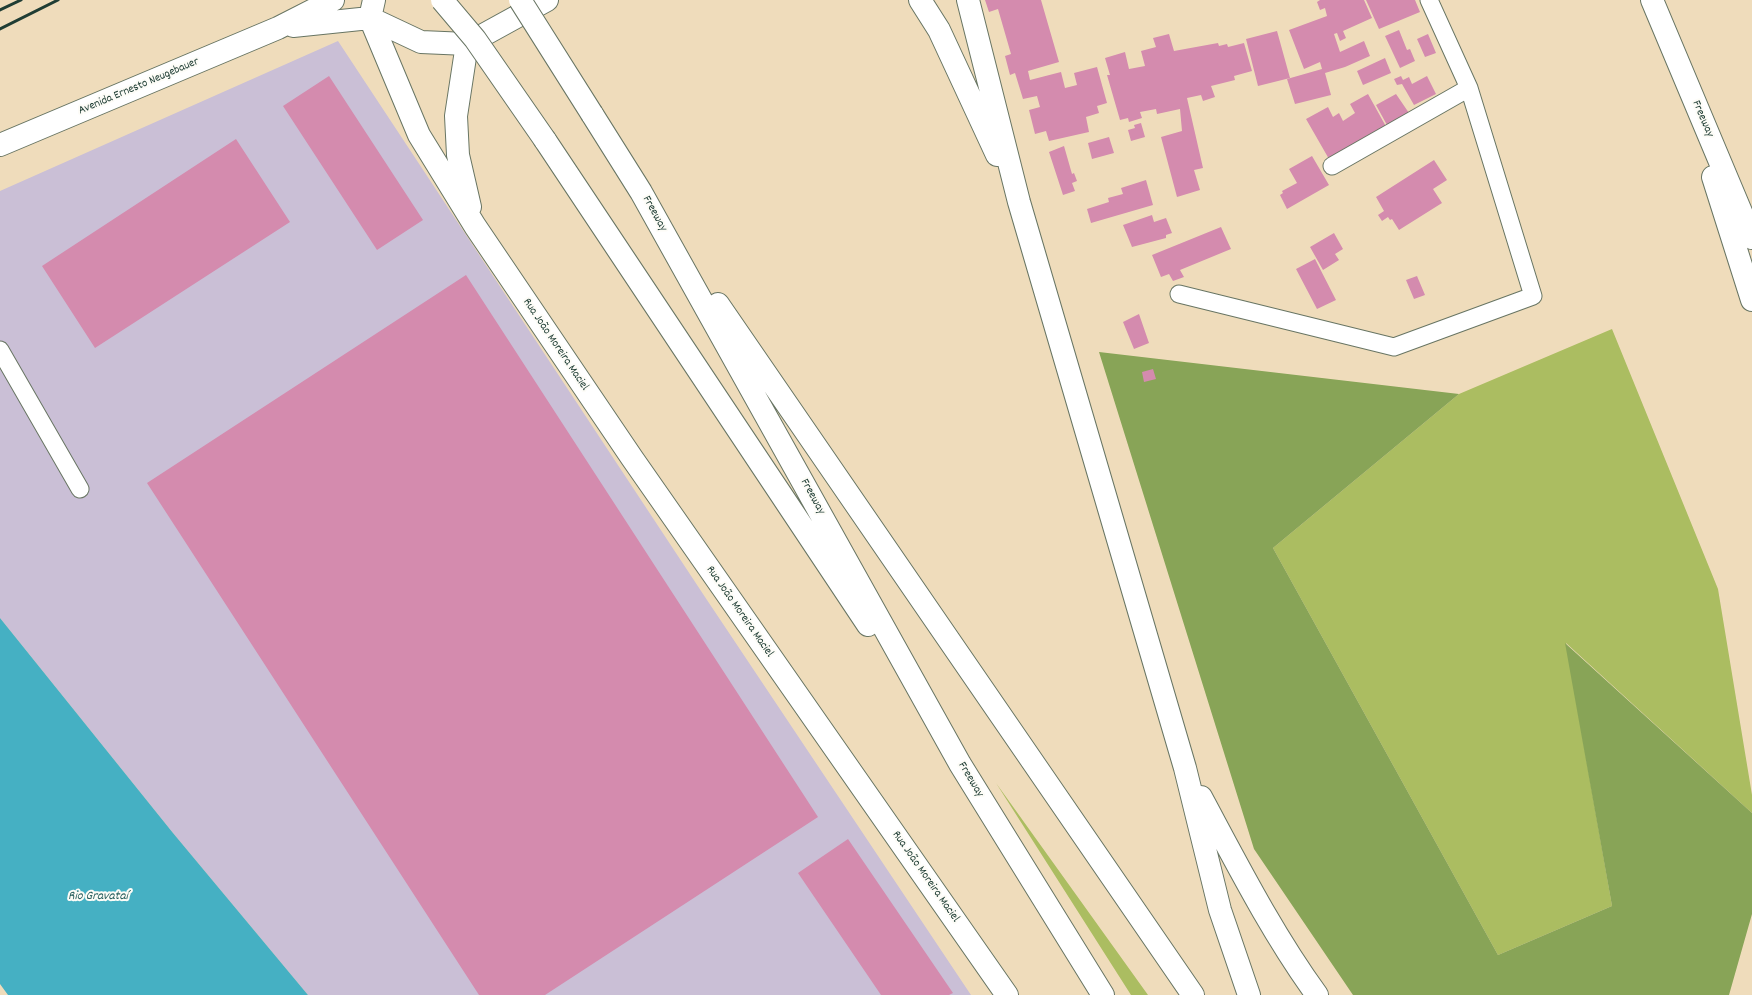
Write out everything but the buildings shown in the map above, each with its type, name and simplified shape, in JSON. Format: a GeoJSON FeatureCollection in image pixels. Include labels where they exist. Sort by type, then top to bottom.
{"type":"FeatureCollection","features":[{"type":"Feature","properties":{"kind":"main road","name":"Avenida Ernesto Neugebauer"},"geometry":{"type":"LineString","coordinates":[[0,145],[278,28],[333,0]]}},
{"type":"Feature","properties":{"kind":"main road"},"geometry":{"type":"LineString","coordinates":[[442,0],[475,39],[545,140],[960,764]]}},
{"type":"Feature","properties":{"kind":"main road","name":"Freeway"},"geometry":{"type":"LineString","coordinates":[[520,0],[642,192],[960,764],[1103,995]]}},
{"type":"Feature","properties":{"kind":"main road"},"geometry":{"type":"LineString","coordinates":[[372,9],[420,42],[467,44],[547,0]]}},
{"type":"Feature","properties":{"kind":"main road"},"geometry":{"type":"LineString","coordinates":[[920,0],[939,30],[1019,202]]}},
{"type":"Feature","properties":{"kind":"main road"},"geometry":{"type":"LineString","coordinates":[[968,0],[1019,202],[1185,768],[1220,910],[1249,995]]}},
{"type":"Feature","properties":{"kind":"main road","name":"Freeway"},"geometry":{"type":"LineString","coordinates":[[1652,0],[1752,238]]}},
{"type":"Feature","properties":{"kind":"main road","name":"Avenida Ernesto Neugebauer"},"geometry":{"type":"LineString","coordinates":[[278,28],[372,9]]}},
{"type":"Feature","properties":{"kind":"main road","name":"Rua João Moreira Maciel"},"geometry":{"type":"LineString","coordinates":[[372,9],[419,135],[475,226],[632,458],[1007,995]]}},
{"type":"Feature","properties":{"kind":"main road","name":"Rua João Moreira Maciel"},"geometry":{"type":"LineString","coordinates":[[467,44],[456,116],[458,155],[475,226]]}},
{"type":"Feature","properties":{"kind":"main road"},"geometry":{"type":"LineString","coordinates":[[1675,56],[1752,300]]}},
{"type":"Feature","properties":{"kind":"main road"},"geometry":{"type":"LineString","coordinates":[[642,192],[1193,995]]}},
{"type":"Feature","properties":{"kind":"main road"},"geometry":{"type":"LineString","coordinates":[[1185,768],[1252,892],[1317,995]]}},
{"type":"Feature","properties":{"kind":"lane"},"geometry":{"type":"LineString","coordinates":[[1179,294],[1394,347],[1533,296],[1469,88],[1429,0]]}},
{"type":"Feature","properties":{"kind":"lane"},"geometry":{"type":"LineString","coordinates":[[1332,166],[1469,88]]}},
{"type":"Feature","properties":{"kind":"lane"},"geometry":{"type":"LineString","coordinates":[[0,350],[80,489]]}},
{"type":"Feature","properties":{"kind":"shaded area"},"geometry":{"type":"Polygon","coordinates":[[[338,41],[707,600],[971,995],[308,995],[173,833],[0,618],[0,191],[338,41]]]}},
{"type":"Feature","properties":{"kind":"green space"},"geometry":{"type":"Polygon","coordinates":[[[1612,329],[1718,589],[1752,795],[1752,813],[1566,643],[1612,906],[1498,955],[1273,548],[1459,394],[1612,329]]]}},
{"type":"Feature","properties":{"kind":"green space"},"geometry":{"type":"Polygon","coordinates":[[[1099,352],[1459,394],[1273,548],[1498,955],[1612,906],[1565,643],[1752,813],[1752,914],[1729,995],[1353,995],[1254,849],[1099,352]]]}},
{"type":"Feature","properties":{"kind":"green space"},"geometry":{"type":"Polygon","coordinates":[[[996,783],[1148,995],[1131,995],[996,783]]]}},
{"type":"Feature","properties":{"kind":"water","name":"Rio Gravataí"},"geometry":{"type":"Polygon","coordinates":[[[0,618],[173,833],[308,995],[8,995],[0,984],[0,618]]]}},
{"type":"Feature","properties":{"kind":"railway"},"geometry":{"type":"LineString","coordinates":[[0,10],[21,0]]}},
{"type":"Feature","properties":{"kind":"railway"},"geometry":{"type":"LineString","coordinates":[[0,29],[58,0]]}}]}
